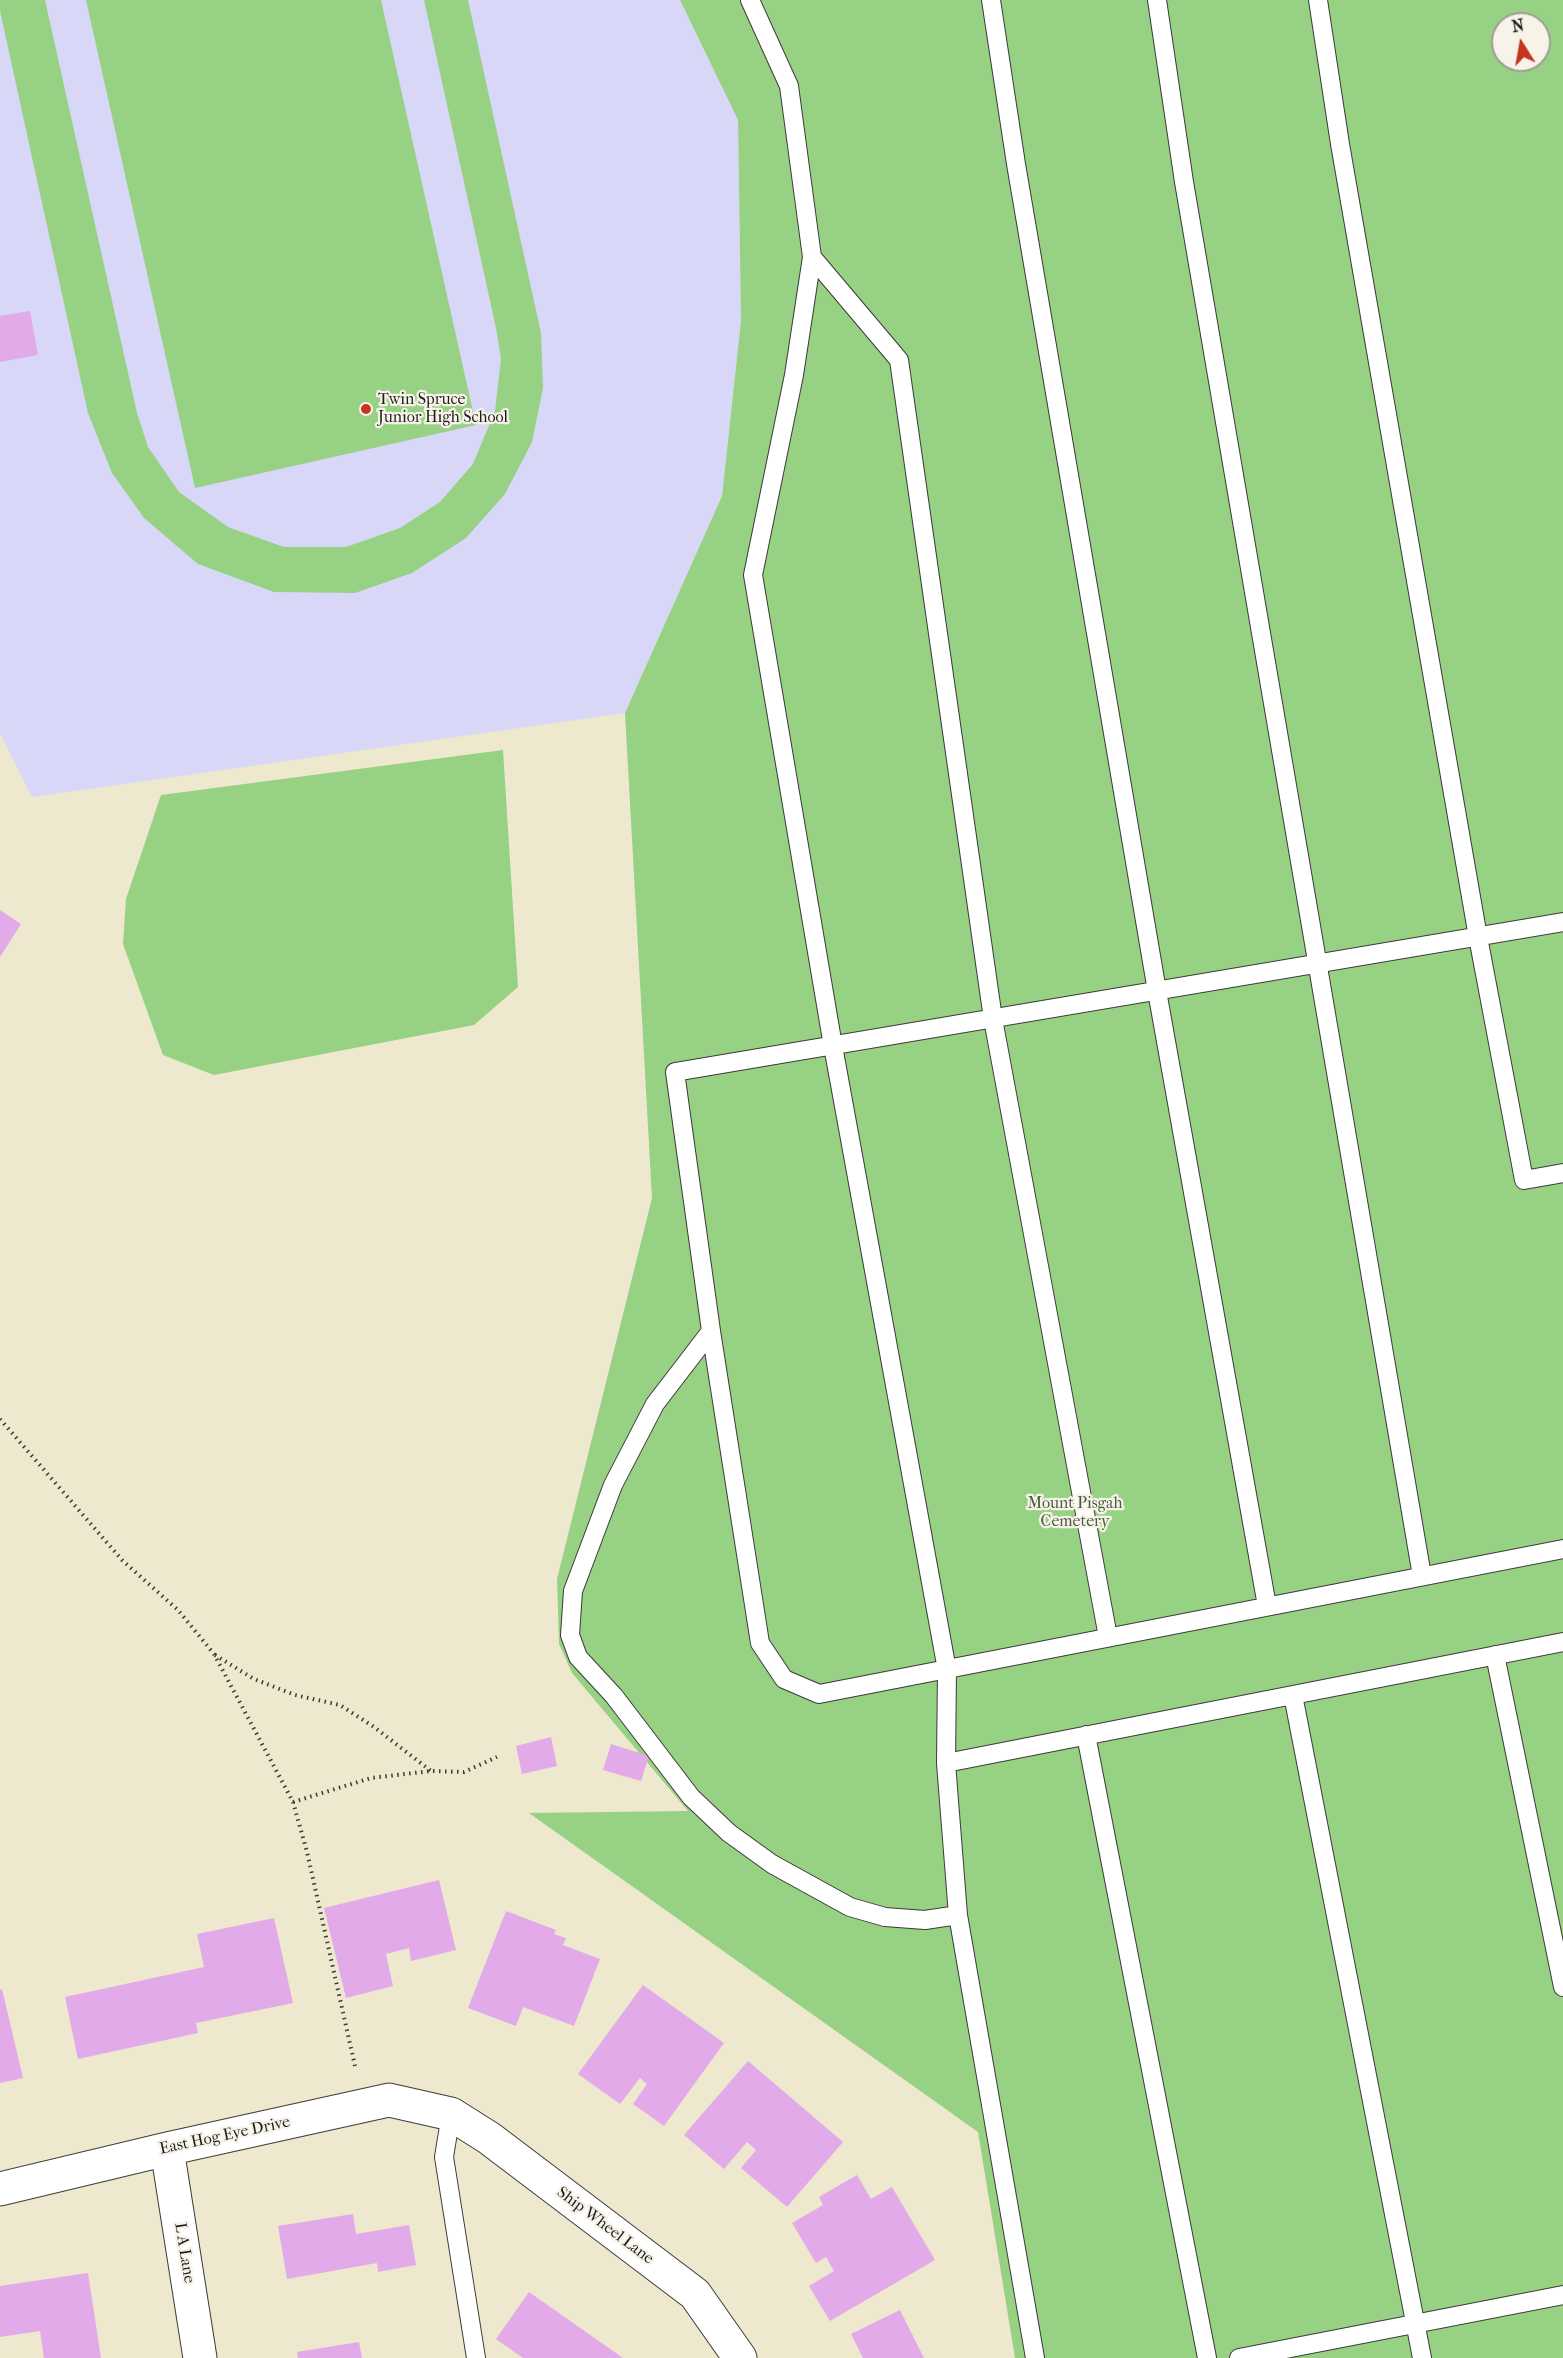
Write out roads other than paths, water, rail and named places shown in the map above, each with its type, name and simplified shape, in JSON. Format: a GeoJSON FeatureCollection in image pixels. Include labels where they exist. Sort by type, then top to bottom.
{"type":"FeatureCollection","features":[{"type":"Feature","properties":{"kind":"street","name":"East Hog Eye Drive"},"geometry":{"type":"LineString","coordinates":[[0,2188],[389,2100],[451,2114]]}},
{"type":"Feature","properties":{"kind":"street","name":"Ship Wheel Lane"},"geometry":{"type":"LineString","coordinates":[[451,2114],[489,2138],[695,2294],[740,2358]]}},
{"type":"Feature","properties":{"kind":"street","name":"L A Lane"},"geometry":{"type":"LineString","coordinates":[[167,2149],[200,2358]]}},
{"type":"Feature","properties":{"kind":"lane"},"geometry":{"type":"LineString","coordinates":[[750,0],[789,86],[812,257],[794,375],[753,575],[833,1046],[947,1670],[946,1763],[958,1915],[1035,2358]]}},
{"type":"Feature","properties":{"kind":"lane"},"geometry":{"type":"LineString","coordinates":[[992,0],[1018,176],[1157,991],[1267,1605]]}},
{"type":"Feature","properties":{"kind":"lane"},"geometry":{"type":"LineString","coordinates":[[1157,0],[1184,182],[1422,1576]]}},
{"type":"Feature","properties":{"kind":"lane"},"geometry":{"type":"LineString","coordinates":[[1318,0],[1340,144],[1478,937],[1524,1180],[1563,1173]]}},
{"type":"Feature","properties":{"kind":"lane"},"geometry":{"type":"LineString","coordinates":[[812,257],[899,360],[993,1019],[1108,1636]]}},
{"type":"Feature","properties":{"kind":"lane"},"geometry":{"type":"LineString","coordinates":[[1563,922],[675,1072],[711,1331],[759,1643],[784,1679],[819,1694],[1563,1549]]}},
{"type":"Feature","properties":{"kind":"lane"},"geometry":{"type":"LineString","coordinates":[[711,1331],[655,1404],[613,1485],[573,1591],[570,1635],[578,1656],[614,1696],[691,1797],[729,1833],[772,1864],[850,1907],[885,1917],[925,1920],[958,1915]]}},
{"type":"Feature","properties":{"kind":"lane"},"geometry":{"type":"LineString","coordinates":[[946,1763],[1563,1642]]}},
{"type":"Feature","properties":{"kind":"lane"},"geometry":{"type":"LineString","coordinates":[[1495,1655],[1563,1987]]}},
{"type":"Feature","properties":{"kind":"lane"},"geometry":{"type":"LineString","coordinates":[[1293,1695],[1422,2358]]}},
{"type":"Feature","properties":{"kind":"lane"},"geometry":{"type":"LineString","coordinates":[[1086,1735],[1207,2358]]}},
{"type":"Feature","properties":{"kind":"lane"},"geometry":{"type":"LineString","coordinates":[[451,2114],[444,2157],[476,2358]]}},
{"type":"Feature","properties":{"kind":"lane"},"geometry":{"type":"LineString","coordinates":[[1239,2358],[1563,2295]]}},
{"type":"Feature","properties":{"kind":"place","name":"Twin Spruce Junior High School"},"geometry":{"type":"Point","coordinates":[366,409]}},
{"type":"Feature","properties":{"kind":"park label","name":"Mount Pisgah Cemetery"},"geometry":{"type":"Point","coordinates":[1075,1513]}}]}
